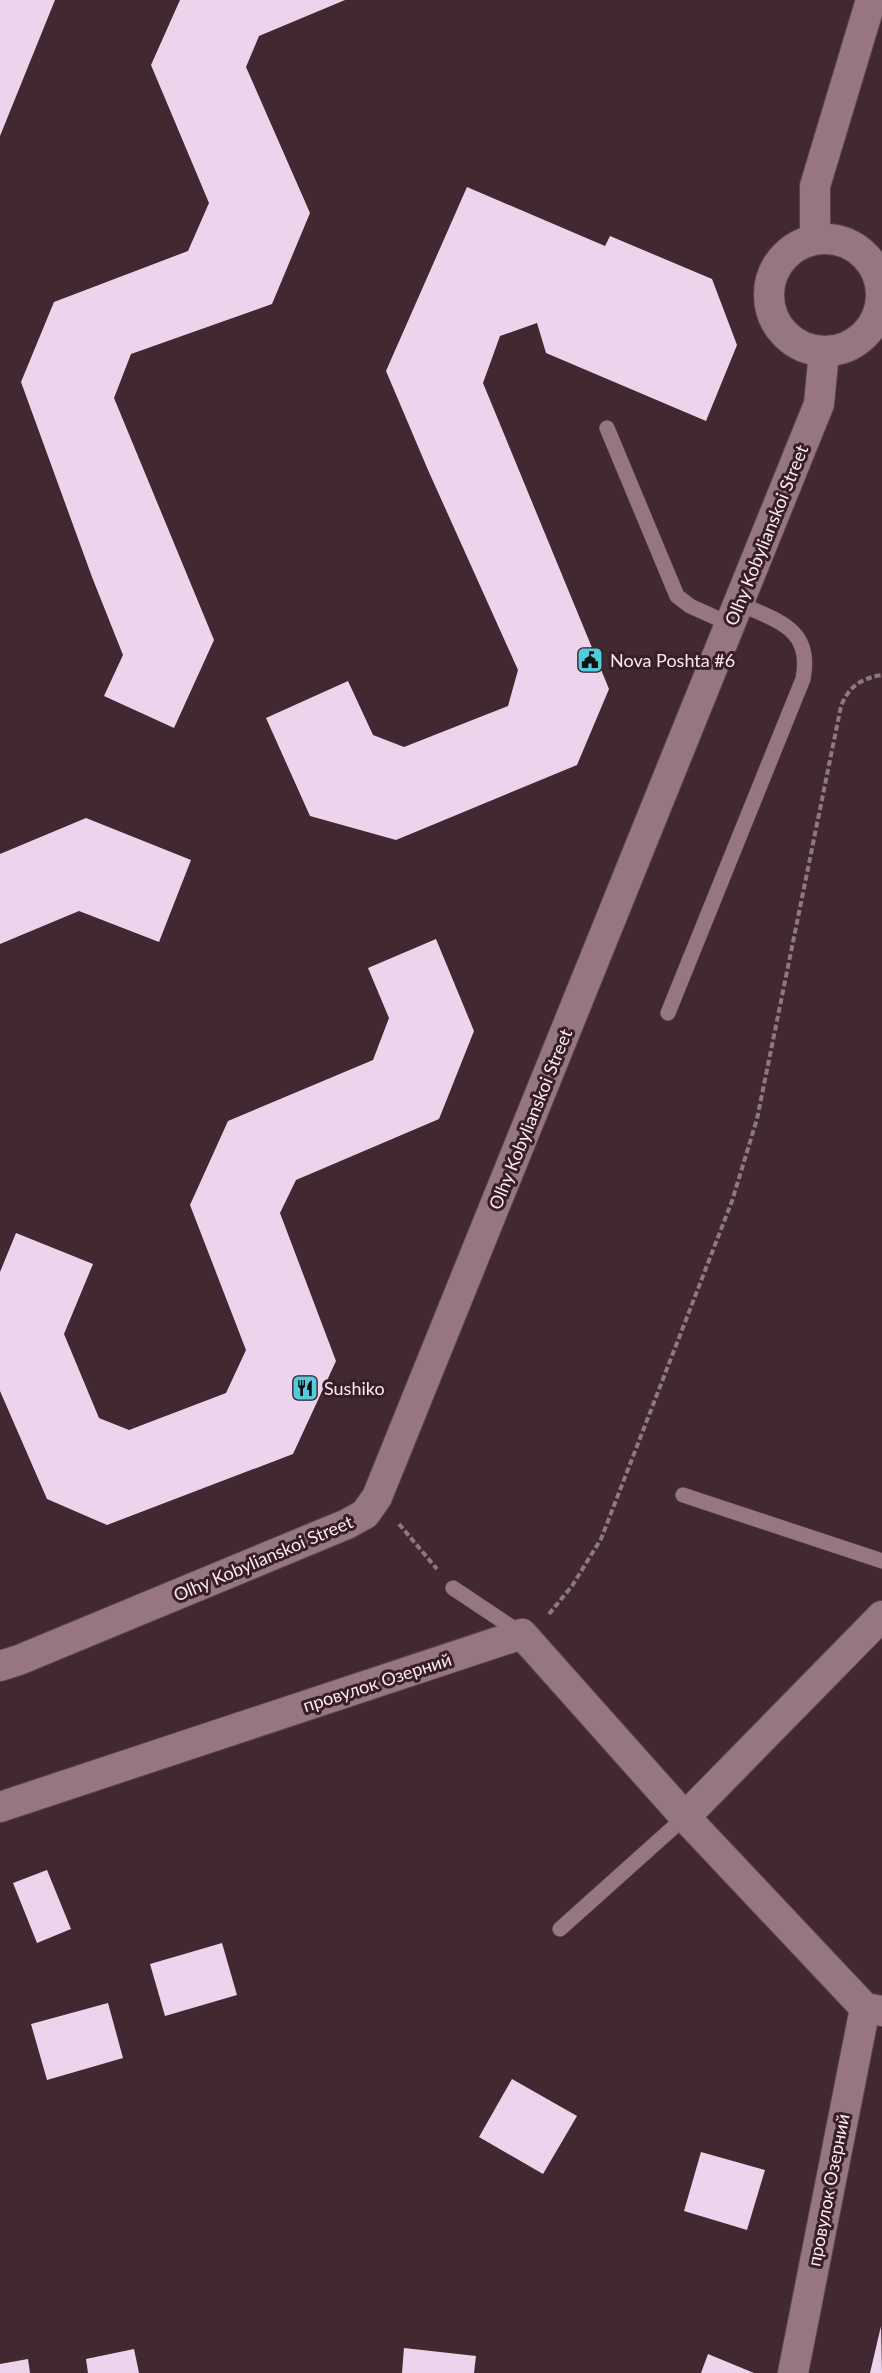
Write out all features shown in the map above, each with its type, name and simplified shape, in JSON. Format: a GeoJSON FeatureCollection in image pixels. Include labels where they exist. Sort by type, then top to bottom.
{"type":"FeatureCollection","features":[{"type":"Feature","properties":{"kind":"street"},"geometry":{"type":"LineString","coordinates":[[815,239],[814,186],[871,0]]}},
{"type":"Feature","properties":{"kind":"street"},"geometry":{"type":"LineString","coordinates":[[815,239],[834,239],[851,245],[866,256],[876,272],[881,290],[876,317],[860,340],[843,348],[824,352],[806,349],[790,339],[777,325],[769,308],[768,290],[773,272],[783,256],[798,245],[815,239]]}},
{"type":"Feature","properties":{"kind":"street","name":"Olhy Kobylianskoi Street"},"geometry":{"type":"LineString","coordinates":[[0,1666],[347,1524],[365,1514],[377,1497],[819,404],[824,352]]}},
{"type":"Feature","properties":{"kind":"street"},"geometry":{"type":"LineString","coordinates":[[685,1817],[882,1616]]}},
{"type":"Feature","properties":{"kind":"street","name":"провулок Озерний"},"geometry":{"type":"LineString","coordinates":[[0,1808],[522,1634],[685,1817],[873,2009],[793,2373]]}},
{"type":"Feature","properties":{"kind":"lane"},"geometry":{"type":"LineString","coordinates":[[608,428],[677,596],[690,606],[780,623],[794,632],[805,649],[806,662],[803,679],[668,1013]]}},
{"type":"Feature","properties":{"kind":"lane"},"geometry":{"type":"LineString","coordinates":[[683,1495],[882,1560]]}},
{"type":"Feature","properties":{"kind":"lane"},"geometry":{"type":"LineString","coordinates":[[453,1588],[522,1634]]}},
{"type":"Feature","properties":{"kind":"lane"},"geometry":{"type":"LineString","coordinates":[[560,1929],[685,1817]]}},
{"type":"Feature","properties":{"kind":"path"},"geometry":{"type":"LineString","coordinates":[[522,1634],[537,1625],[555,1608],[601,1539],[732,1201],[757,1119],[841,706],[850,689],[859,682],[882,675]]}},
{"type":"Feature","properties":{"kind":"path"},"geometry":{"type":"LineString","coordinates":[[377,1497],[453,1588]]}},
{"type":"Feature","properties":{"kind":"building"},"geometry":{"type":"Polygon","coordinates":[[[0,0],[55,0],[0,136],[0,0]]]}},
{"type":"Feature","properties":{"kind":"building"},"geometry":{"type":"Polygon","coordinates":[[[180,0],[345,0],[259,36],[246,67],[310,213],[272,304],[131,354],[114,398],[214,640],[174,728],[104,696],[123,655],[21,382],[54,302],[188,251],[209,203],[151,65],[180,0]]]}},
{"type":"Feature","properties":{"kind":"building"},"geometry":{"type":"Polygon","coordinates":[[[467,187],[605,246],[610,236],[712,279],[737,345],[706,421],[546,353],[537,323],[500,336],[483,383],[609,689],[577,765],[396,840],[310,816],[266,718],[348,681],[373,735],[404,747],[508,706],[518,670],[386,371],[467,187]]]}},
{"type":"Feature","properties":{"kind":"building"},"geometry":{"type":"Polygon","coordinates":[[[86,818],[191,860],[159,942],[79,911],[0,944],[0,854],[86,818]]]}},
{"type":"Feature","properties":{"kind":"building"},"geometry":{"type":"Polygon","coordinates":[[[436,939],[474,1031],[439,1119],[296,1180],[280,1213],[336,1361],[293,1454],[107,1525],[47,1499],[0,1391],[0,1272],[16,1233],[93,1264],[64,1334],[99,1418],[129,1430],[226,1393],[246,1350],[190,1205],[228,1121],[373,1060],[389,1018],[368,968],[436,939]]]}},
{"type":"Feature","properties":{"kind":"building"},"geometry":{"type":"Polygon","coordinates":[[[47,1870],[71,1929],[37,1943],[13,1883],[47,1870]]]}},
{"type":"Feature","properties":{"kind":"building"},"geometry":{"type":"Polygon","coordinates":[[[222,1943],[237,1995],[165,2016],[150,1964],[222,1943]]]}},
{"type":"Feature","properties":{"kind":"building"},"geometry":{"type":"Polygon","coordinates":[[[108,2003],[123,2058],[47,2080],[31,2024],[108,2003]]]}},
{"type":"Feature","properties":{"kind":"building"},"geometry":{"type":"Polygon","coordinates":[[[512,2079],[577,2116],[543,2174],[479,2137],[512,2079]]]}},
{"type":"Feature","properties":{"kind":"building"},"geometry":{"type":"Polygon","coordinates":[[[701,2152],[765,2170],[747,2230],[684,2211],[701,2152]]]}},
{"type":"Feature","properties":{"kind":"building"},"geometry":{"type":"Polygon","coordinates":[[[881,2326],[882,2373],[870,2373],[881,2326]]]}},
{"type":"Feature","properties":{"kind":"building"},"geometry":{"type":"Polygon","coordinates":[[[404,2348],[476,2356],[474,2373],[402,2373],[404,2348]]]}},
{"type":"Feature","properties":{"kind":"building"},"geometry":{"type":"Polygon","coordinates":[[[134,2349],[139,2373],[88,2373],[86,2359],[134,2349]]]}},
{"type":"Feature","properties":{"kind":"building"},"geometry":{"type":"Polygon","coordinates":[[[708,2354],[754,2373],[701,2373],[708,2354]]]}},
{"type":"Feature","properties":{"kind":"building"},"geometry":{"type":"Polygon","coordinates":[[[28,2359],[30,2373],[0,2373],[0,2364],[28,2359]]]}},
{"type":"Feature","properties":{"kind":"place","name":"Nova Poshta #6"},"geometry":{"type":"Point","coordinates":[590,660]}},
{"type":"Feature","properties":{"kind":"place","name":"Sushiko"},"geometry":{"type":"Point","coordinates":[305,1388]}}]}
